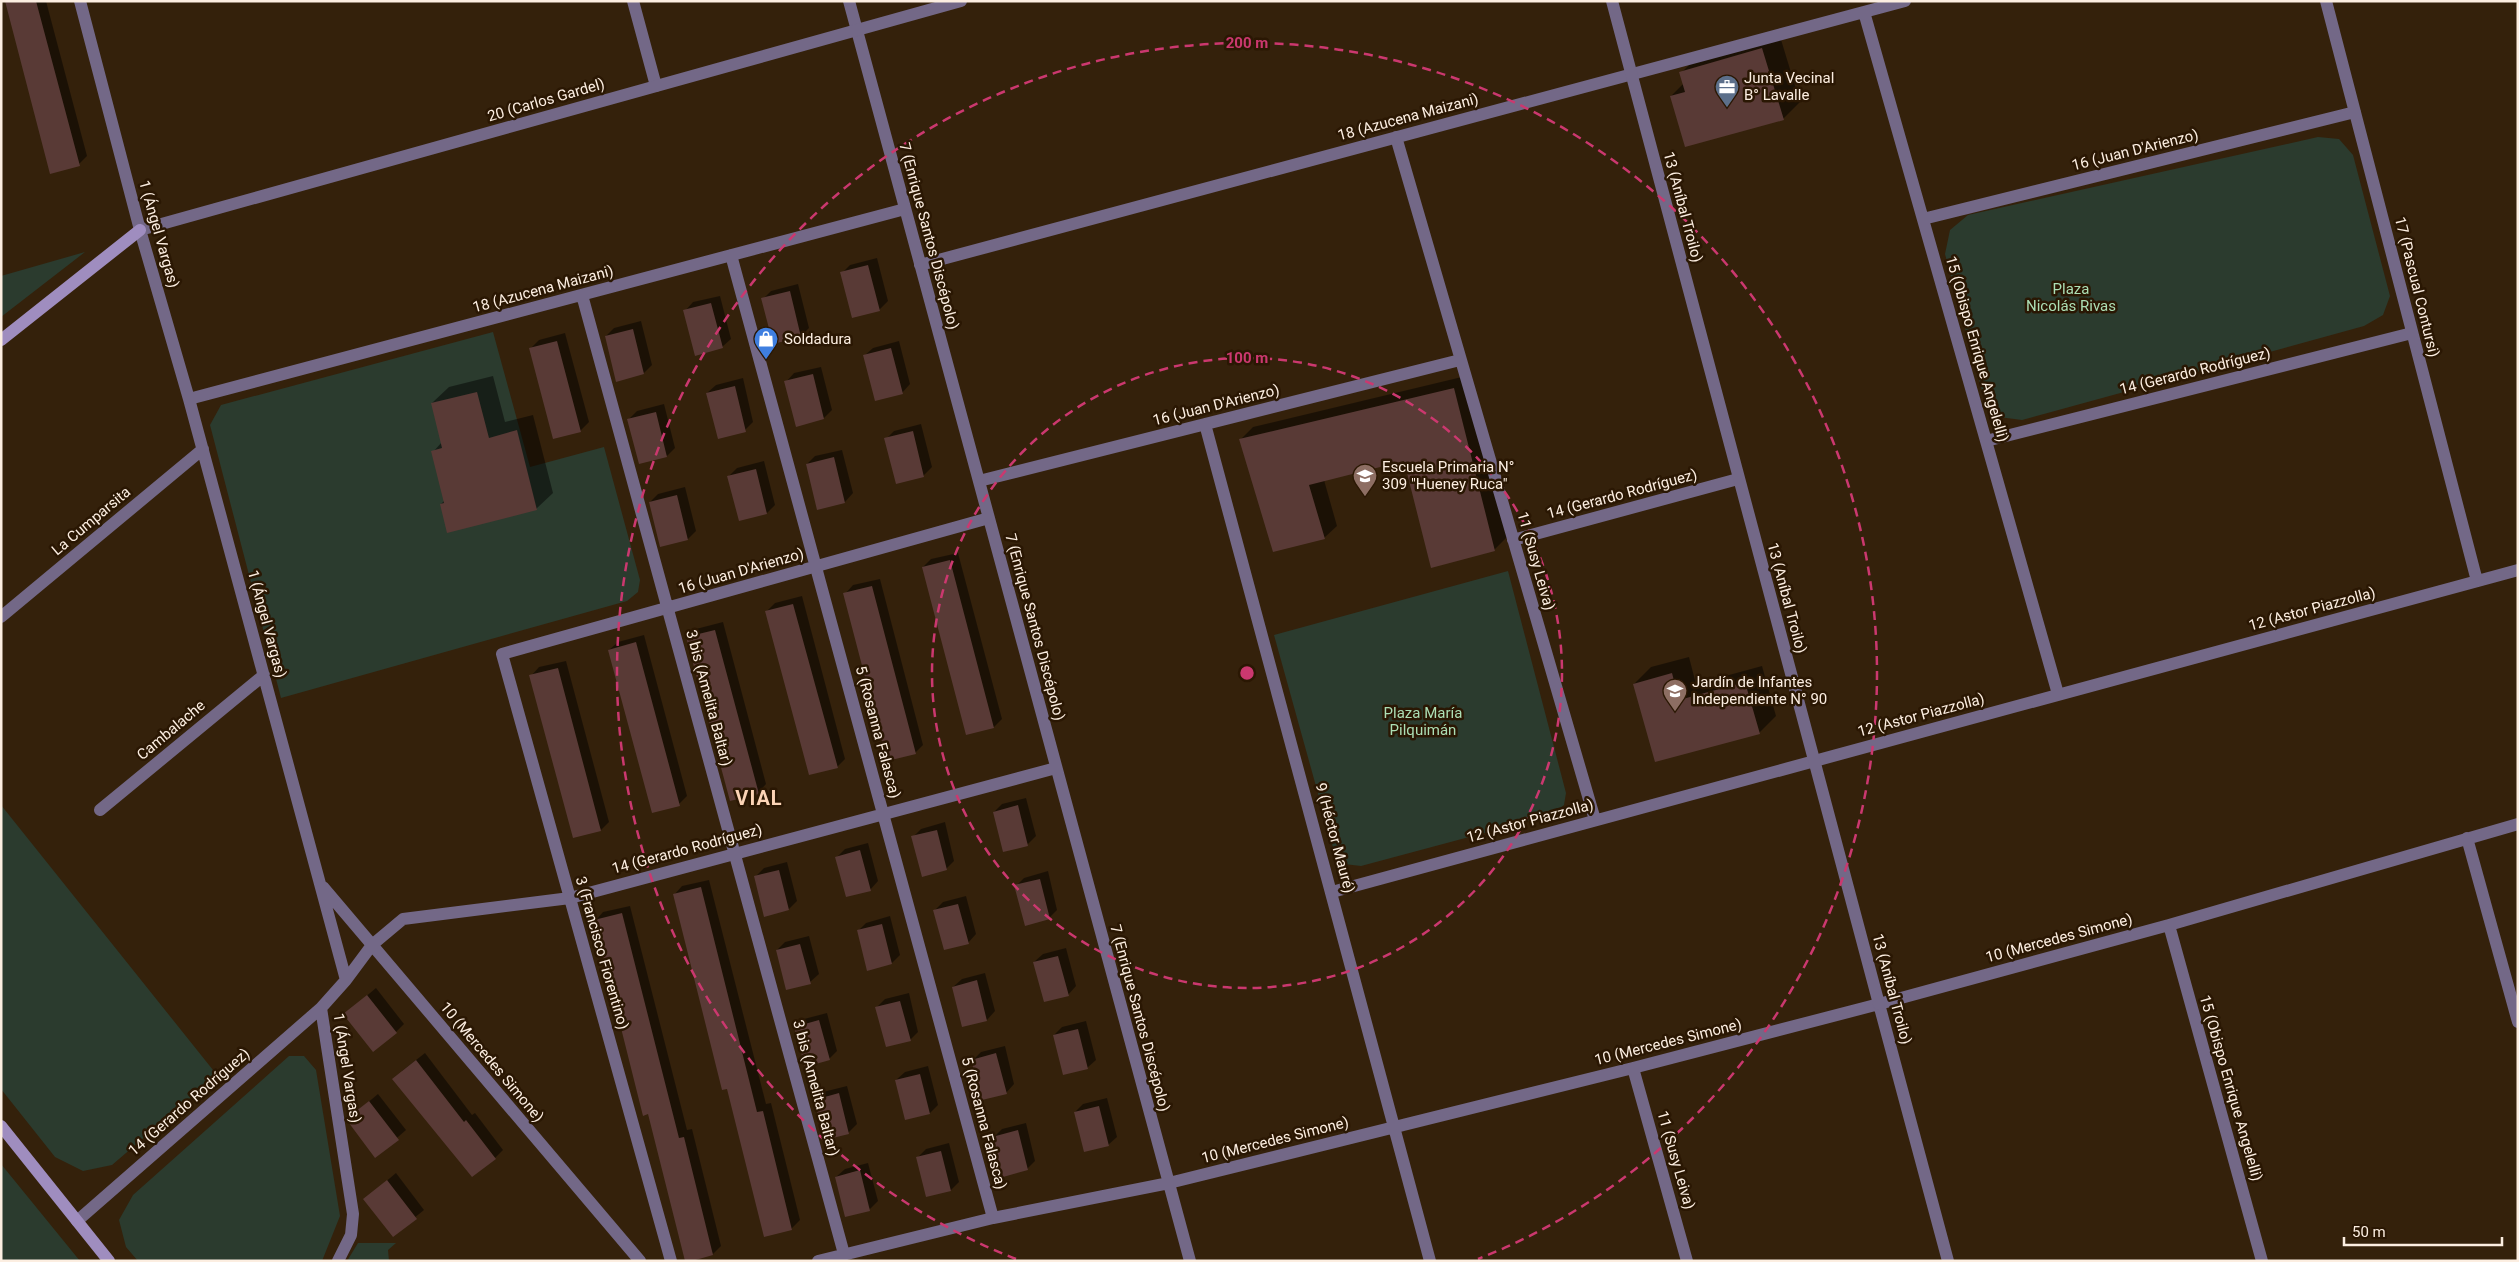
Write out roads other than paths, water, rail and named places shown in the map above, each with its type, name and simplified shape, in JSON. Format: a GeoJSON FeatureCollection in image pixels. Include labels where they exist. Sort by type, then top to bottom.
{"type":"FeatureCollection","features":[{"type":"Feature","properties":{"kind":"main road"},"geometry":{"type":"LineString","coordinates":[[1,340],[140,230]]}},
{"type":"Feature","properties":{"kind":"main road"},"geometry":{"type":"LineString","coordinates":[[1,1126],[109,1261]]}},
{"type":"Feature","properties":{"kind":"street","name":"1 (Ángel Vargas)"},"geometry":{"type":"LineString","coordinates":[[80,1],[140,230],[189,399],[346,980],[321,1008],[353,1214],[351,1236],[340,1256]]}},
{"type":"Feature","properties":{"kind":"street"},"geometry":{"type":"LineString","coordinates":[[633,1],[656,86]]}},
{"type":"Feature","properties":{"kind":"street","name":"7 (Enrique Santos Discépolo)"},"geometry":{"type":"LineString","coordinates":[[849,1],[1190,1261]]}},
{"type":"Feature","properties":{"kind":"street","name":"20 (Carlos Gardel)"},"geometry":{"type":"LineString","coordinates":[[140,230],[961,1]]}},
{"type":"Feature","properties":{"kind":"street","name":"13 (Aníbal Troilo)"},"geometry":{"type":"LineString","coordinates":[[1612,1],[1813,761],[1948,1261]]}},
{"type":"Feature","properties":{"kind":"street","name":"18 (Azucena Maizani)"},"geometry":{"type":"LineString","coordinates":[[920,265],[1905,1]]}},
{"type":"Feature","properties":{"kind":"street","name":"17 (Pascual Contursi)"},"geometry":{"type":"LineString","coordinates":[[2326,1],[2477,581]]}},
{"type":"Feature","properties":{"kind":"street","name":"15 (Obispo Enrique Angelelli)"},"geometry":{"type":"LineString","coordinates":[[1864,12],[2058,694]]}},
{"type":"Feature","properties":{"kind":"street","name":"16 (Juan D'Arienzo)"},"geometry":{"type":"LineString","coordinates":[[1923,219],[2355,112]]}},
{"type":"Feature","properties":{"kind":"street","name":"11 (Susy Leiva)"},"geometry":{"type":"LineString","coordinates":[[1396,138],[1595,820]]}},
{"type":"Feature","properties":{"kind":"street","name":"18 (Azucena Maizani)"},"geometry":{"type":"LineString","coordinates":[[189,399],[905,209]]}},
{"type":"Feature","properties":{"kind":"street","name":"5 (Rosanna Falasca)"},"geometry":{"type":"LineString","coordinates":[[731,255],[994,1218]]}},
{"type":"Feature","properties":{"kind":"street","name":"3 bis (Amelita Baltar)"},"geometry":{"type":"LineString","coordinates":[[582,295],[844,1254]]}},
{"type":"Feature","properties":{"kind":"street","name":"14 (Gerardo Rodríguez)"},"geometry":{"type":"LineString","coordinates":[[1986,441],[2412,333]]}},
{"type":"Feature","properties":{"kind":"street","name":"16 (Juan D'Arienzo)"},"geometry":{"type":"LineString","coordinates":[[978,481],[1460,360]]}},
{"type":"Feature","properties":{"kind":"street","name":"9 (Héctor Mauré)"},"geometry":{"type":"LineString","coordinates":[[1205,424],[1430,1261]]}},
{"type":"Feature","properties":{"kind":"street","name":"La Cumparsita"},"geometry":{"type":"LineString","coordinates":[[1,617],[202,449]]}},
{"type":"Feature","properties":{"kind":"street","name":"14 (Gerardo Rodríguez)"},"geometry":{"type":"LineString","coordinates":[[1513,540],[1738,479]]}},
{"type":"Feature","properties":{"kind":"street","name":"16 (Juan D'Arienzo)"},"geometry":{"type":"LineString","coordinates":[[502,654],[989,518]]}},
{"type":"Feature","properties":{"kind":"street","name":"12 (Astor Piazzolla)"},"geometry":{"type":"LineString","coordinates":[[1332,892],[2518,570]]}},
{"type":"Feature","properties":{"kind":"street","name":"3 (Francisco Fiorentino)"},"geometry":{"type":"LineString","coordinates":[[502,654],[671,1261]]}},
{"type":"Feature","properties":{"kind":"street","name":"Cambalache"},"geometry":{"type":"LineString","coordinates":[[100,810],[264,675]]}},
{"type":"Feature","properties":{"kind":"street","name":"14 (Gerardo Rodríguez)"},"geometry":{"type":"LineString","coordinates":[[346,980],[372,945],[403,919],[570,898],[1056,768]]}},
{"type":"Feature","properties":{"kind":"street","name":"10 (Mercedes Simone)"},"geometry":{"type":"LineString","coordinates":[[818,1261],[994,1218],[1168,1183],[1633,1068],[1879,1004],[2169,925],[2518,824]]}},
{"type":"Feature","properties":{"kind":"street"},"geometry":{"type":"LineString","coordinates":[[2467,838],[2518,1022]]}},
{"type":"Feature","properties":{"kind":"street","name":"10 (Mercedes Simone)"},"geometry":{"type":"LineString","coordinates":[[320,883],[640,1261]]}},
{"type":"Feature","properties":{"kind":"street","name":"15 (Obispo Enrique Angelelli)"},"geometry":{"type":"LineString","coordinates":[[2169,925],[2262,1261]]}},
{"type":"Feature","properties":{"kind":"street","name":"14 (Gerardo Rodríguez)"},"geometry":{"type":"LineString","coordinates":[[77,1221],[321,1008]]}},
{"type":"Feature","properties":{"kind":"street","name":"11 (Susy Leiva)"},"geometry":{"type":"LineString","coordinates":[[1633,1068],[1688,1261]]}},
{"type":"Feature","properties":{"kind":"place","name":"Junta Vecinal B° Lavalle"},"geometry":{"type":"Point","coordinates":[1727,108]}},
{"type":"Feature","properties":{"kind":"place","name":"Soldadura"},"geometry":{"type":"Point","coordinates":[766,360]}},
{"type":"Feature","properties":{"kind":"place","name":"Escuela Primaria N° 309 \"Hueney Ruca\""},"geometry":{"type":"Point","coordinates":[1365,497]}},
{"type":"Feature","properties":{"kind":"place","name":"Jardín de Infantes Independiente N° 90"},"geometry":{"type":"Point","coordinates":[1675,712]}},
{"type":"Feature","properties":{"kind":"district","name":"VIAL"},"geometry":{"type":"Point","coordinates":[759,798]}},
{"type":"Feature","properties":{"kind":"park label","name":"Plaza Nicolás Rivas"},"geometry":{"type":"Point","coordinates":[2071,298]}},
{"type":"Feature","properties":{"kind":"park label","name":"Plaza María Pilquimán"},"geometry":{"type":"Point","coordinates":[1423,722]}}]}
